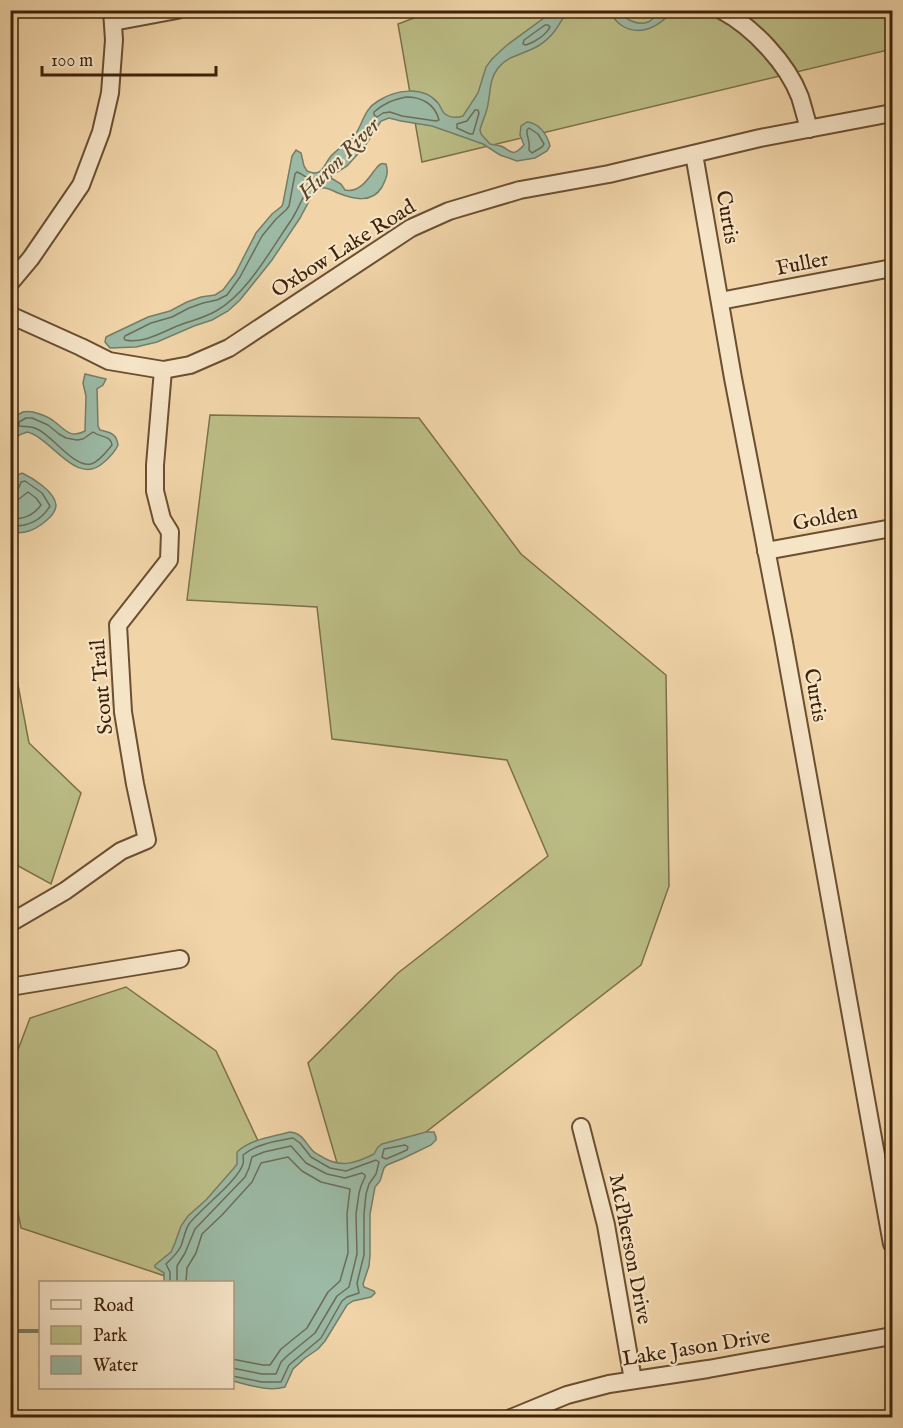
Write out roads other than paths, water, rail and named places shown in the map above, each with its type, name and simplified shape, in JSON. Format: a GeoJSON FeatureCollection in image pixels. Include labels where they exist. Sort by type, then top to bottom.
{"type":"FeatureCollection","features":[{"type":"Feature","properties":{"kind":"street"},"geometry":{"type":"LineString","coordinates":[[10,283],[31,258],[81,185],[101,132],[110,93],[114,40],[112,16],[177,10]]}},
{"type":"Feature","properties":{"kind":"street"},"geometry":{"type":"LineString","coordinates":[[721,10],[746,26],[765,44],[788,74],[799,95],[809,129]]}},
{"type":"Feature","properties":{"kind":"street","name":"Oxbow Lake Road"},"geometry":{"type":"LineString","coordinates":[[10,315],[109,361],[163,370],[190,365],[229,348],[411,228],[449,211],[520,190],[609,174],[760,138],[892,113]]}},
{"type":"Feature","properties":{"kind":"street","name":"Curtis"},"geometry":{"type":"LineString","coordinates":[[694,154],[892,1244]]}},
{"type":"Feature","properties":{"kind":"street","name":"Fuller"},"geometry":{"type":"LineString","coordinates":[[720,301],[892,268]]}},
{"type":"Feature","properties":{"kind":"street","name":"Scout Trail"},"geometry":{"type":"LineString","coordinates":[[10,923],[65,891],[121,851],[147,840],[123,712],[118,625],[169,560],[170,532],[162,519],[155,491],[163,370]]}},
{"type":"Feature","properties":{"kind":"street","name":"Golden"},"geometry":{"type":"LineString","coordinates":[[766,551],[892,528]]}},
{"type":"Feature","properties":{"kind":"street"},"geometry":{"type":"LineString","coordinates":[[10,987],[180,959]]}},
{"type":"Feature","properties":{"kind":"street","name":"McPherson Drive"},"geometry":{"type":"LineString","coordinates":[[581,1127],[606,1225],[633,1380]]}},
{"type":"Feature","properties":{"kind":"street","name":"Lake Jason Drive"},"geometry":{"type":"LineString","coordinates":[[511,1418],[567,1395],[609,1384],[720,1367],[892,1336]]}},
{"type":"Feature","properties":{"kind":"water","name":"Huron River"},"geometry":{"type":"Polygon","coordinates":[[[555,10],[567,11],[552,35],[533,49],[507,60],[495,72],[487,111],[480,130],[490,144],[514,152],[524,145],[520,135],[521,126],[527,122],[531,123],[539,127],[547,137],[550,146],[547,151],[535,158],[517,161],[500,155],[483,144],[432,126],[389,118],[381,121],[365,146],[347,166],[331,176],[345,190],[354,190],[365,182],[379,165],[386,164],[387,176],[378,192],[362,199],[326,188],[315,190],[300,218],[272,260],[240,300],[228,311],[212,320],[157,342],[136,347],[110,348],[105,342],[106,337],[148,317],[170,311],[201,297],[215,295],[223,290],[235,274],[256,233],[282,206],[292,156],[296,150],[301,153],[307,171],[319,172],[331,156],[355,135],[373,105],[385,97],[400,92],[425,94],[432,97],[447,115],[463,116],[478,93],[486,67],[492,59],[507,45],[555,10]]]}},
{"type":"Feature","properties":{"kind":"water"},"geometry":{"type":"Polygon","coordinates":[[[607,11],[620,11],[628,19],[644,23],[650,21],[659,11],[672,11],[656,25],[635,30],[621,25],[607,11]]]}},
{"type":"Feature","properties":{"kind":"water"},"geometry":{"type":"Polygon","coordinates":[[[85,374],[106,379],[97,389],[98,426],[100,430],[116,438],[118,445],[110,457],[93,469],[83,469],[73,465],[45,442],[27,432],[19,435],[11,447],[11,420],[23,412],[44,416],[72,434],[85,431],[86,396],[83,383],[85,374]]]}},
{"type":"Feature","properties":{"kind":"water"},"geometry":{"type":"Polygon","coordinates":[[[22,473],[48,490],[56,505],[46,521],[29,531],[18,533],[11,532],[11,493],[17,475],[22,473]]]}},
{"type":"Feature","properties":{"kind":"water"},"geometry":{"type":"Polygon","coordinates":[[[426,1132],[434,1132],[436,1137],[431,1145],[387,1165],[375,1187],[370,1214],[369,1266],[363,1284],[375,1293],[371,1297],[353,1301],[347,1305],[325,1341],[293,1369],[285,1387],[279,1388],[252,1386],[234,1381],[234,1281],[164,1281],[164,1273],[155,1267],[171,1252],[181,1226],[188,1216],[206,1200],[237,1164],[237,1152],[255,1141],[294,1133],[300,1136],[316,1153],[343,1164],[374,1154],[382,1144],[426,1132]]]}},
{"type":"Feature","properties":{"kind":"waterway"},"geometry":{"type":"LineString","coordinates":[[10,1331],[39,1331]]}}]}
